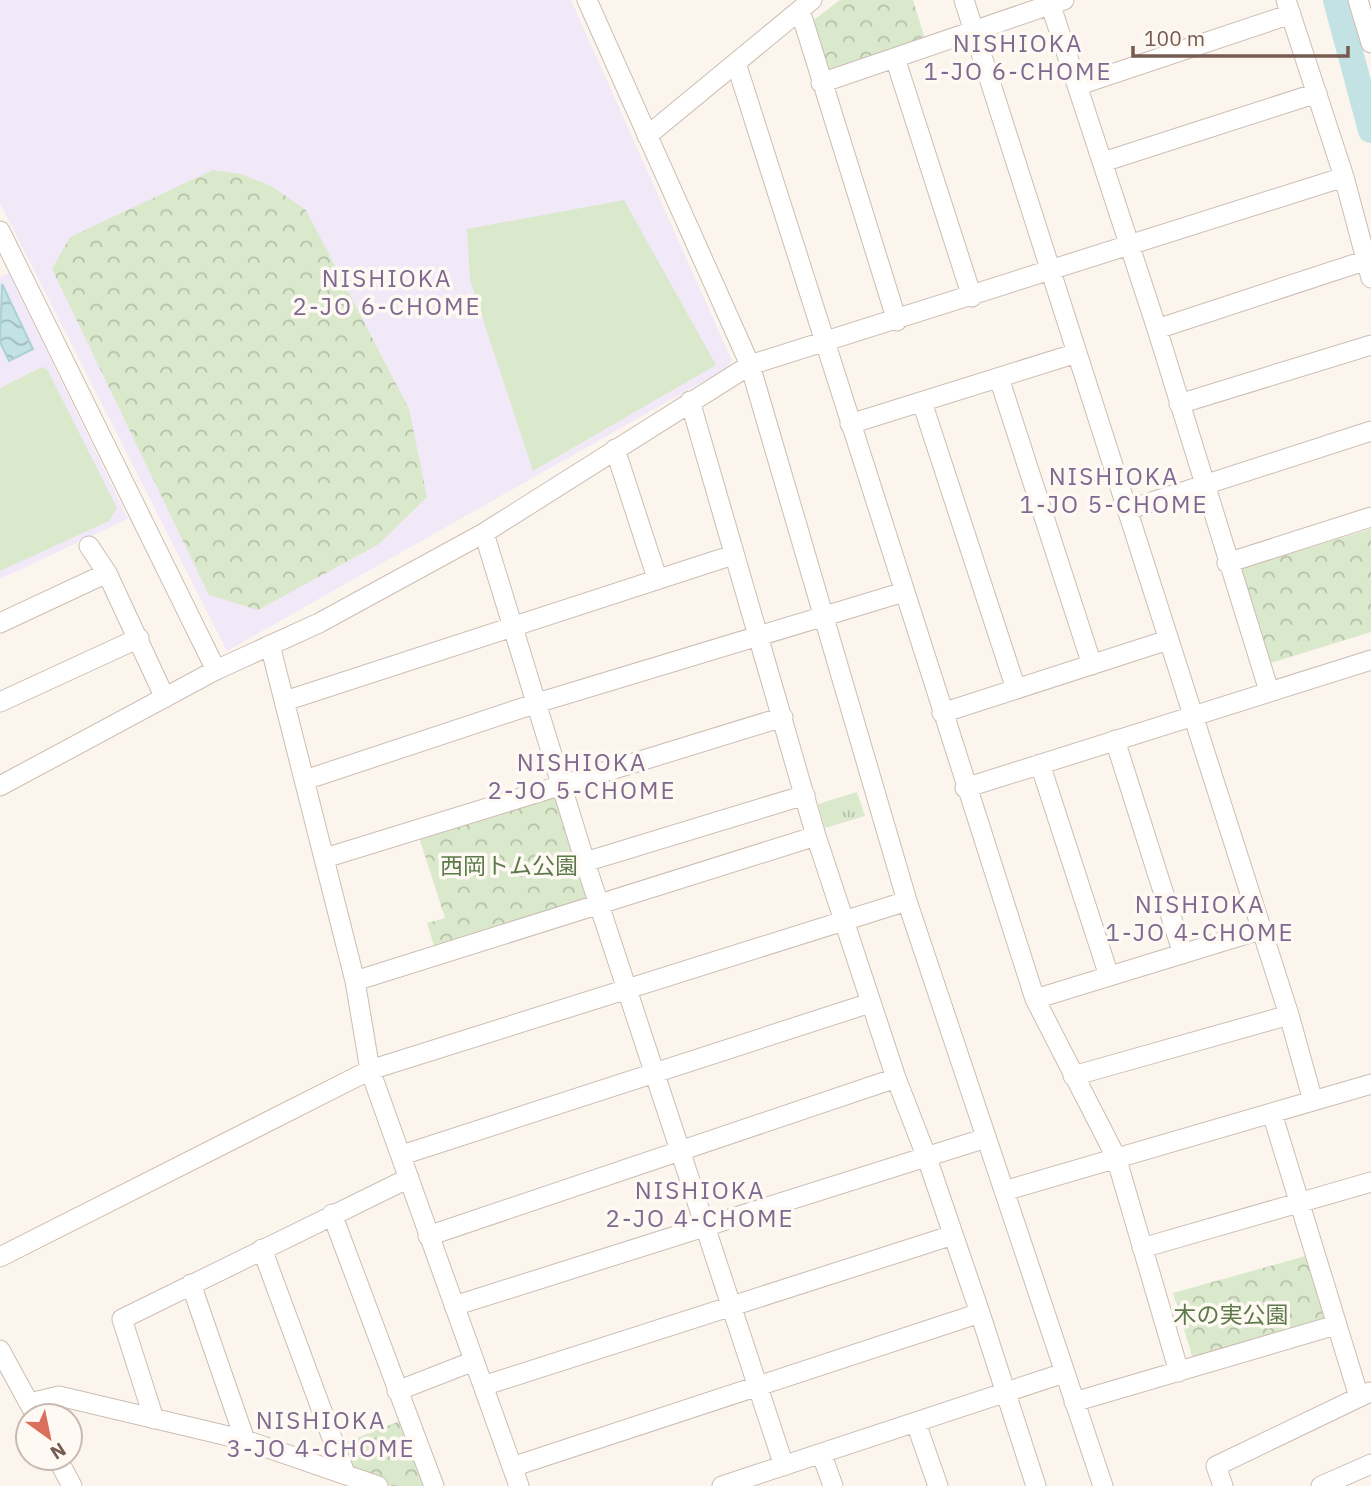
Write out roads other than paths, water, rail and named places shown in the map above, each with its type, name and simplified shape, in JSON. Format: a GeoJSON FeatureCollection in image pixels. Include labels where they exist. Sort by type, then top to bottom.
{"type":"FeatureCollection","features":[{"type":"Feature","properties":{"kind":"street"},"geometry":{"type":"LineString","coordinates":[[587,0],[750,365],[907,901],[1103,1486]]}},
{"type":"Feature","properties":{"kind":"street"},"geometry":{"type":"LineString","coordinates":[[964,0],[1289,1015],[1313,1101]]}},
{"type":"Feature","properties":{"kind":"street"},"geometry":{"type":"LineString","coordinates":[[1358,0],[1371,43]]}},
{"type":"Feature","properties":{"kind":"street"},"geometry":{"type":"LineString","coordinates":[[821,83],[1055,1],[1227,563],[1269,691]]}},
{"type":"Feature","properties":{"kind":"street"},"geometry":{"type":"LineString","coordinates":[[647,136],[806,5],[821,83],[897,321]]}},
{"type":"Feature","properties":{"kind":"street"},"geometry":{"type":"LineString","coordinates":[[1079,85],[1289,7],[1344,177],[1369,269],[1157,329]]}},
{"type":"Feature","properties":{"kind":"street"},"geometry":{"type":"LineString","coordinates":[[895,58],[972,297]]}},
{"type":"Feature","properties":{"kind":"street"},"geometry":{"type":"LineString","coordinates":[[736,63],[965,788],[1035,999],[1116,1157],[1179,1372]]}},
{"type":"Feature","properties":{"kind":"street"},"geometry":{"type":"LineString","coordinates":[[1103,162],[1317,93]]}},
{"type":"Feature","properties":{"kind":"street"},"geometry":{"type":"LineString","coordinates":[[2,780],[216,670],[319,623],[484,533],[750,365],[897,321],[1344,177]]}},
{"type":"Feature","properties":{"kind":"street"},"geometry":{"type":"LineString","coordinates":[[0,231],[216,670]]}},
{"type":"Feature","properties":{"kind":"street"},"geometry":{"type":"LineString","coordinates":[[1179,404],[1371,345]]}},
{"type":"Feature","properties":{"kind":"street"},"geometry":{"type":"LineString","coordinates":[[850,424],[1076,352]]}},
{"type":"Feature","properties":{"kind":"street"},"geometry":{"type":"LineString","coordinates":[[999,378],[1092,665]]}},
{"type":"Feature","properties":{"kind":"street"},"geometry":{"type":"LineString","coordinates":[[690,401],[816,836],[895,1078],[927,1157],[1036,1486]]}},
{"type":"Feature","properties":{"kind":"street"},"geometry":{"type":"LineString","coordinates":[[922,402],[1016,689]]}},
{"type":"Feature","properties":{"kind":"street"},"geometry":{"type":"LineString","coordinates":[[1128,510],[1371,431]]}},
{"type":"Feature","properties":{"kind":"street"},"geometry":{"type":"LineString","coordinates":[[615,449],[657,578]]}},
{"type":"Feature","properties":{"kind":"street"},"geometry":{"type":"LineString","coordinates":[[1227,563],[1371,517]]}},
{"type":"Feature","properties":{"kind":"street"},"geometry":{"type":"LineString","coordinates":[[484,533],[585,862],[784,1466]]}},
{"type":"Feature","properties":{"kind":"street"},"geometry":{"type":"LineString","coordinates":[[89,545],[107,573],[165,698]]}},
{"type":"Feature","properties":{"kind":"street"},"geometry":{"type":"LineString","coordinates":[[285,701],[733,555]]}},
{"type":"Feature","properties":{"kind":"street"},"geometry":{"type":"LineString","coordinates":[[0,624],[107,573]]}},
{"type":"Feature","properties":{"kind":"street"},"geometry":{"type":"LineString","coordinates":[[305,780],[537,704],[904,592]]}},
{"type":"Feature","properties":{"kind":"street"},"geometry":{"type":"LineString","coordinates":[[0,702],[139,638]]}},
{"type":"Feature","properties":{"kind":"street"},"geometry":{"type":"LineString","coordinates":[[942,713],[1168,640]]}},
{"type":"Feature","properties":{"kind":"street"},"geometry":{"type":"LineString","coordinates":[[270,645],[355,981],[370,1070],[519,1486]]}},
{"type":"Feature","properties":{"kind":"street"},"geometry":{"type":"LineString","coordinates":[[965,788],[1371,660]]}},
{"type":"Feature","properties":{"kind":"street"},"geometry":{"type":"LineString","coordinates":[[325,858],[783,717]]}},
{"type":"Feature","properties":{"kind":"street"},"geometry":{"type":"LineString","coordinates":[[1115,740],[1183,954]]}},
{"type":"Feature","properties":{"kind":"street"},"geometry":{"type":"LineString","coordinates":[[1040,764],[1109,976]]}},
{"type":"Feature","properties":{"kind":"street"},"geometry":{"type":"LineString","coordinates":[[585,862],[804,795]]}},
{"type":"Feature","properties":{"kind":"street"},"geometry":{"type":"LineString","coordinates":[[355,981],[816,836]]}},
{"type":"Feature","properties":{"kind":"street"},"geometry":{"type":"LineString","coordinates":[[0,1257],[370,1070],[907,901]]}},
{"type":"Feature","properties":{"kind":"street"},"geometry":{"type":"LineString","coordinates":[[1035,999],[1260,930]]}},
{"type":"Feature","properties":{"kind":"street"},"geometry":{"type":"LineString","coordinates":[[402,1155],[870,1003]]}},
{"type":"Feature","properties":{"kind":"street"},"geometry":{"type":"LineString","coordinates":[[1073,1076],[1289,1015]]}},
{"type":"Feature","properties":{"kind":"street"},"geometry":{"type":"LineString","coordinates":[[428,1236],[895,1078]]}},
{"type":"Feature","properties":{"kind":"street"},"geometry":{"type":"LineString","coordinates":[[1004,1191],[1371,1084]]}},
{"type":"Feature","properties":{"kind":"street"},"geometry":{"type":"LineString","coordinates":[[1223,1486],[1216,1466],[1365,1395],[1336,1325],[1272,1113]]}},
{"type":"Feature","properties":{"kind":"street"},"geometry":{"type":"LineString","coordinates":[[454,1306],[986,1138]]}},
{"type":"Feature","properties":{"kind":"street"},"geometry":{"type":"LineString","coordinates":[[154,1419],[122,1319],[409,1178]]}},
{"type":"Feature","properties":{"kind":"street"},"geometry":{"type":"LineString","coordinates":[[1142,1248],[1371,1182]]}},
{"type":"Feature","properties":{"kind":"street"},"geometry":{"type":"LineString","coordinates":[[332,1214],[434,1486]]}},
{"type":"Feature","properties":{"kind":"street"},"geometry":{"type":"LineString","coordinates":[[482,1386],[953,1235]]}},
{"type":"Feature","properties":{"kind":"street"},"geometry":{"type":"LineString","coordinates":[[262,1250],[345,1474]]}},
{"type":"Feature","properties":{"kind":"street"},"geometry":{"type":"LineString","coordinates":[[191,1284],[245,1440]]}},
{"type":"Feature","properties":{"kind":"street"},"geometry":{"type":"LineString","coordinates":[[512,1466],[980,1313]]}},
{"type":"Feature","properties":{"kind":"street"},"geometry":{"type":"LineString","coordinates":[[1074,1402],[1336,1325]]}},
{"type":"Feature","properties":{"kind":"street"},"geometry":{"type":"LineString","coordinates":[[0,1350],[29,1402]]}},
{"type":"Feature","properties":{"kind":"street"},"geometry":{"type":"LineString","coordinates":[[397,1391],[474,1361]]}},
{"type":"Feature","properties":{"kind":"street"},"geometry":{"type":"LineString","coordinates":[[722,1486],[1064,1373]]}},
{"type":"Feature","properties":{"kind":"street"},"geometry":{"type":"LineString","coordinates":[[48,1402],[60,1396],[245,1440],[378,1486]]}},
{"type":"Feature","properties":{"kind":"street"},"geometry":{"type":"LineString","coordinates":[[916,1423],[938,1486]]}},
{"type":"Feature","properties":{"kind":"street"},"geometry":{"type":"LineString","coordinates":[[822,1455],[833,1486]]}},
{"type":"Feature","properties":{"kind":"street"},"geometry":{"type":"LineString","coordinates":[[1321,1486],[1371,1464]]}},
{"type":"Feature","properties":{"kind":"water"},"geometry":{"type":"Polygon","coordinates":[[[2,284],[33,349],[9,361],[0,342],[2,284]]]}},
{"type":"Feature","properties":{"kind":"waterway"},"geometry":{"type":"LineString","coordinates":[[1336,0],[1371,130]]}},
{"type":"Feature","properties":{"kind":"district","name":"NISHIOKA 1-JO 6-CHOME"},"geometry":{"type":"Point","coordinates":[1018,58]}},
{"type":"Feature","properties":{"kind":"district","name":"NISHIOKA 2-JO 6-CHOME"},"geometry":{"type":"Point","coordinates":[387,293]}},
{"type":"Feature","properties":{"kind":"district","name":"NISHIOKA 1-JO 5-CHOME"},"geometry":{"type":"Point","coordinates":[1114,491]}},
{"type":"Feature","properties":{"kind":"district","name":"NISHIOKA 2-JO 5-CHOME"},"geometry":{"type":"Point","coordinates":[582,777]}},
{"type":"Feature","properties":{"kind":"district","name":"NISHIOKA 1-JO 4-CHOME"},"geometry":{"type":"Point","coordinates":[1200,919]}},
{"type":"Feature","properties":{"kind":"district","name":"NISHIOKA 2-JO 4-CHOME"},"geometry":{"type":"Point","coordinates":[700,1205]}},
{"type":"Feature","properties":{"kind":"district","name":"NISHIOKA 3-JO 4-CHOME"},"geometry":{"type":"Point","coordinates":[321,1435]}},
{"type":"Feature","properties":{"kind":"park label","name":"西岡トム公園"},"geometry":{"type":"Point","coordinates":[509,866]}},
{"type":"Feature","properties":{"kind":"park label","name":"木の実公園"},"geometry":{"type":"Point","coordinates":[1231,1315]}}]}
